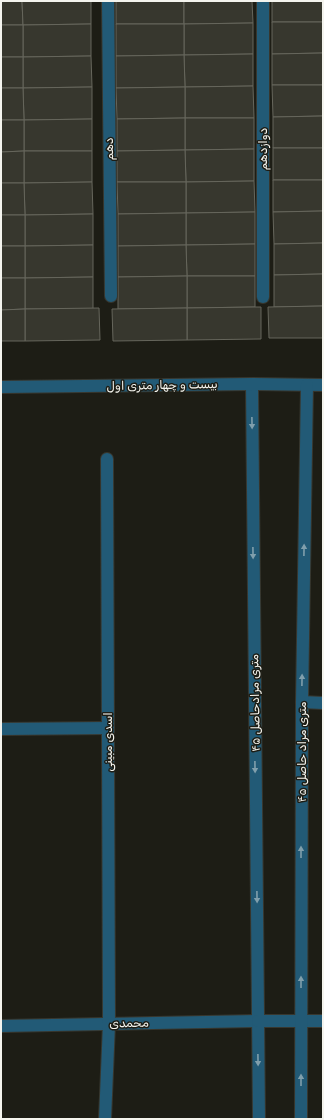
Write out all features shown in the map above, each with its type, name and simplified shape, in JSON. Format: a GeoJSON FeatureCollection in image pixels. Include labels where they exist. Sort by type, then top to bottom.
{"type":"FeatureCollection","features":[{"type":"Feature","properties":{"kind":"street","name":"دهم"},"geometry":{"type":"LineString","coordinates":[[108,1],[111,296]]}},
{"type":"Feature","properties":{"kind":"street","name":"دوازدهم"},"geometry":{"type":"LineString","coordinates":[[263,1],[263,298]]}},
{"type":"Feature","properties":{"kind":"street","name":"بیست و چهار متری اول"},"geometry":{"type":"LineString","coordinates":[[1,387],[252,384],[323,385]]}},
{"type":"Feature","properties":{"kind":"street","name":"۴۵ متری مرادحاصل"},"geometry":{"type":"LineString","coordinates":[[252,384],[258,1021]]}},
{"type":"Feature","properties":{"kind":"street","name":"۴۵ متری مراد حاصل"},"geometry":{"type":"LineString","coordinates":[[301,1119],[302,702],[307,385]]}},
{"type":"Feature","properties":{"kind":"street","name":"اسدی مبینی"},"geometry":{"type":"LineString","coordinates":[[105,1119],[109,1024],[107,459]]}},
{"type":"Feature","properties":{"kind":"street"},"geometry":{"type":"LineString","coordinates":[[302,702],[323,702]]}},
{"type":"Feature","properties":{"kind":"street"},"geometry":{"type":"LineString","coordinates":[[1,729],[108,728]]}},
{"type":"Feature","properties":{"kind":"street"},"geometry":{"type":"LineString","coordinates":[[258,1021],[259,1119]]}},
{"type":"Feature","properties":{"kind":"street","name":"محمدی"},"geometry":{"type":"LineString","coordinates":[[1,1026],[323,1021]]}},
{"type":"Feature","properties":{"kind":"building"},"geometry":{"type":"Polygon","coordinates":[[[1,1],[22,1],[23,25],[1,25],[1,1]]]}},
{"type":"Feature","properties":{"kind":"building"},"geometry":{"type":"Polygon","coordinates":[[[22,1],[91,1],[91,24],[23,25],[22,1]]]}},
{"type":"Feature","properties":{"kind":"building"},"geometry":{"type":"Polygon","coordinates":[[[116,1],[184,1],[184,24],[116,24],[116,1]]]}},
{"type":"Feature","properties":{"kind":"building"},"geometry":{"type":"Polygon","coordinates":[[[184,1],[252,1],[253,23],[184,24],[184,1]]]}},
{"type":"Feature","properties":{"kind":"building"},"geometry":{"type":"Polygon","coordinates":[[[272,1],[323,1],[323,22],[272,22],[272,1]]]}},
{"type":"Feature","properties":{"kind":"building"},"geometry":{"type":"Polygon","coordinates":[[[272,22],[323,22],[323,53],[272,54],[272,22]]]}},
{"type":"Feature","properties":{"kind":"building"},"geometry":{"type":"Polygon","coordinates":[[[253,23],[253,54],[184,55],[184,24],[253,23]]]}},
{"type":"Feature","properties":{"kind":"building"},"geometry":{"type":"Polygon","coordinates":[[[91,24],[91,56],[23,57],[23,25],[91,24]]]}},
{"type":"Feature","properties":{"kind":"building"},"geometry":{"type":"Polygon","coordinates":[[[116,24],[184,24],[184,55],[116,56],[116,24]]]}},
{"type":"Feature","properties":{"kind":"building"},"geometry":{"type":"Polygon","coordinates":[[[1,25],[23,25],[23,57],[1,57],[1,25]]]}},
{"type":"Feature","properties":{"kind":"building"},"geometry":{"type":"Polygon","coordinates":[[[323,53],[323,85],[272,85],[272,54],[323,53]]]}},
{"type":"Feature","properties":{"kind":"building"},"geometry":{"type":"Polygon","coordinates":[[[253,54],[253,86],[185,87],[184,55],[253,54]]]}},
{"type":"Feature","properties":{"kind":"building"},"geometry":{"type":"Polygon","coordinates":[[[184,55],[185,87],[116,88],[116,56],[184,55]]]}},
{"type":"Feature","properties":{"kind":"building"},"geometry":{"type":"Polygon","coordinates":[[[91,56],[92,87],[23,88],[23,57],[91,56]]]}},
{"type":"Feature","properties":{"kind":"building"},"geometry":{"type":"Polygon","coordinates":[[[1,57],[23,57],[23,88],[1,88],[1,57]]]}},
{"type":"Feature","properties":{"kind":"building"},"geometry":{"type":"Polygon","coordinates":[[[272,85],[323,85],[323,116],[273,117],[272,85]]]}},
{"type":"Feature","properties":{"kind":"building"},"geometry":{"type":"Polygon","coordinates":[[[253,86],[254,118],[185,118],[185,87],[253,86]]]}},
{"type":"Feature","properties":{"kind":"building"},"geometry":{"type":"Polygon","coordinates":[[[92,87],[92,119],[24,120],[23,88],[92,87]]]}},
{"type":"Feature","properties":{"kind":"building"},"geometry":{"type":"Polygon","coordinates":[[[185,87],[185,118],[117,119],[116,88],[185,87]]]}},
{"type":"Feature","properties":{"kind":"building"},"geometry":{"type":"Polygon","coordinates":[[[1,88],[23,88],[24,120],[1,120],[1,88]]]}},
{"type":"Feature","properties":{"kind":"building"},"geometry":{"type":"Polygon","coordinates":[[[323,116],[323,148],[273,148],[273,117],[323,116]]]}},
{"type":"Feature","properties":{"kind":"building"},"geometry":{"type":"Polygon","coordinates":[[[185,118],[254,118],[254,149],[185,150],[185,118]]]}},
{"type":"Feature","properties":{"kind":"building"},"geometry":{"type":"Polygon","coordinates":[[[185,118],[185,150],[117,151],[117,119],[185,118]]]}},
{"type":"Feature","properties":{"kind":"building"},"geometry":{"type":"Polygon","coordinates":[[[92,119],[92,151],[24,151],[24,120],[92,119]]]}},
{"type":"Feature","properties":{"kind":"building"},"geometry":{"type":"Polygon","coordinates":[[[1,120],[24,120],[24,151],[1,152],[1,120]]]}},
{"type":"Feature","properties":{"kind":"building"},"geometry":{"type":"Polygon","coordinates":[[[273,148],[323,148],[323,180],[273,180],[273,148]]]}},
{"type":"Feature","properties":{"kind":"building"},"geometry":{"type":"Polygon","coordinates":[[[254,149],[254,181],[186,182],[185,150],[254,149]]]}},
{"type":"Feature","properties":{"kind":"building"},"geometry":{"type":"Polygon","coordinates":[[[185,150],[186,182],[117,182],[117,151],[185,150]]]}},
{"type":"Feature","properties":{"kind":"building"},"geometry":{"type":"Polygon","coordinates":[[[24,151],[92,151],[92,182],[24,183],[24,151]]]}},
{"type":"Feature","properties":{"kind":"building"},"geometry":{"type":"Polygon","coordinates":[[[24,151],[24,183],[1,183],[1,152],[24,151]]]}},
{"type":"Feature","properties":{"kind":"building"},"geometry":{"type":"Polygon","coordinates":[[[273,180],[323,180],[323,211],[273,212],[273,180]]]}},
{"type":"Feature","properties":{"kind":"building"},"geometry":{"type":"Polygon","coordinates":[[[254,181],[255,212],[186,213],[186,182],[254,181]]]}},
{"type":"Feature","properties":{"kind":"building"},"geometry":{"type":"Polygon","coordinates":[[[92,182],[93,214],[25,215],[24,183],[92,182]]]}},
{"type":"Feature","properties":{"kind":"building"},"geometry":{"type":"Polygon","coordinates":[[[117,182],[186,182],[186,213],[118,214],[117,182]]]}},
{"type":"Feature","properties":{"kind":"building"},"geometry":{"type":"Polygon","coordinates":[[[1,183],[24,183],[25,215],[1,215],[1,183]]]}},
{"type":"Feature","properties":{"kind":"building"},"geometry":{"type":"Polygon","coordinates":[[[323,211],[323,243],[274,244],[273,212],[323,211]]]}},
{"type":"Feature","properties":{"kind":"building"},"geometry":{"type":"Polygon","coordinates":[[[255,212],[255,244],[186,245],[186,213],[255,212]]]}},
{"type":"Feature","properties":{"kind":"building"},"geometry":{"type":"Polygon","coordinates":[[[186,213],[186,245],[118,246],[118,214],[186,213]]]}},
{"type":"Feature","properties":{"kind":"building"},"geometry":{"type":"Polygon","coordinates":[[[93,214],[93,245],[25,246],[25,215],[93,214]]]}},
{"type":"Feature","properties":{"kind":"building"},"geometry":{"type":"Polygon","coordinates":[[[1,215],[25,215],[25,246],[1,246],[1,215]]]}},
{"type":"Feature","properties":{"kind":"building"},"geometry":{"type":"Polygon","coordinates":[[[323,243],[323,274],[274,275],[274,244],[323,243]]]}},
{"type":"Feature","properties":{"kind":"building"},"geometry":{"type":"Polygon","coordinates":[[[255,244],[255,276],[187,276],[186,245],[255,244]]]}},
{"type":"Feature","properties":{"kind":"building"},"geometry":{"type":"Polygon","coordinates":[[[93,245],[93,277],[25,278],[25,246],[93,245]]]}},
{"type":"Feature","properties":{"kind":"building"},"geometry":{"type":"Polygon","coordinates":[[[186,245],[187,276],[118,277],[118,246],[186,245]]]}},
{"type":"Feature","properties":{"kind":"building"},"geometry":{"type":"Polygon","coordinates":[[[1,246],[25,246],[25,278],[1,278],[1,246]]]}},
{"type":"Feature","properties":{"kind":"building"},"geometry":{"type":"Polygon","coordinates":[[[323,274],[323,306],[274,307],[274,275],[323,274]]]}},
{"type":"Feature","properties":{"kind":"building"},"geometry":{"type":"Polygon","coordinates":[[[187,276],[255,276],[255,307],[187,308],[187,276]]]}},
{"type":"Feature","properties":{"kind":"building"},"geometry":{"type":"Polygon","coordinates":[[[187,276],[187,308],[118,309],[118,277],[187,276]]]}},
{"type":"Feature","properties":{"kind":"building"},"geometry":{"type":"Polygon","coordinates":[[[93,277],[93,309],[25,309],[25,278],[93,277]]]}},
{"type":"Feature","properties":{"kind":"building"},"geometry":{"type":"Polygon","coordinates":[[[1,278],[25,278],[25,309],[1,310],[1,278]]]}},
{"type":"Feature","properties":{"kind":"building"},"geometry":{"type":"Polygon","coordinates":[[[323,306],[323,338],[269,338],[268,307],[323,306]]]}},
{"type":"Feature","properties":{"kind":"building"},"geometry":{"type":"Polygon","coordinates":[[[261,307],[261,339],[187,340],[187,308],[261,307]]]}},
{"type":"Feature","properties":{"kind":"building"},"geometry":{"type":"Polygon","coordinates":[[[99,308],[100,340],[25,341],[25,309],[99,308]]]}},
{"type":"Feature","properties":{"kind":"building"},"geometry":{"type":"Polygon","coordinates":[[[187,308],[187,340],[113,341],[112,309],[187,308]]]}},
{"type":"Feature","properties":{"kind":"building"},"geometry":{"type":"Polygon","coordinates":[[[25,309],[25,341],[1,341],[1,310],[25,309]]]}}]}
